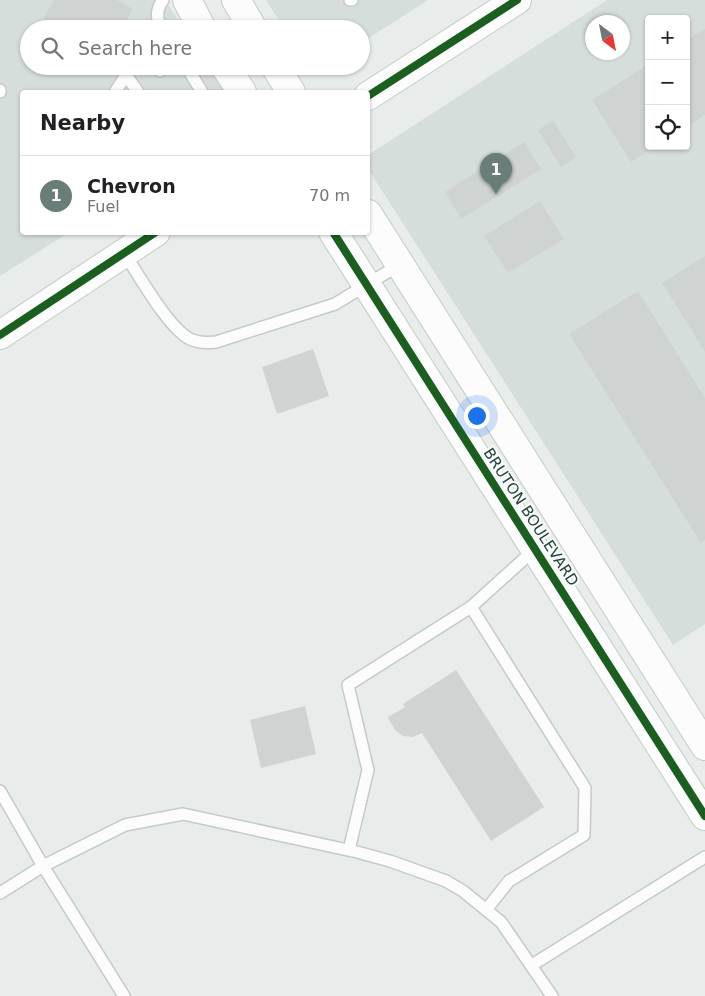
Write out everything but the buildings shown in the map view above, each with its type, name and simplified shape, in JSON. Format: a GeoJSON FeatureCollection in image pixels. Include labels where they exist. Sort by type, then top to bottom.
{"type":"FeatureCollection","features":[{"type":"Feature","properties":{"kind":"street"},"geometry":{"type":"LineString","coordinates":[[187,0],[197,20]]}},
{"type":"Feature","properties":{"kind":"street"},"geometry":{"type":"LineString","coordinates":[[236,0],[248,20]]}},
{"type":"Feature","properties":{"kind":"street"},"geometry":{"type":"LineString","coordinates":[[370,95],[517,0]]}},
{"type":"Feature","properties":{"kind":"street"},"geometry":{"type":"LineString","coordinates":[[231,75],[241,90]]}},
{"type":"Feature","properties":{"kind":"street"},"geometry":{"type":"LineString","coordinates":[[281,75],[290,90]]}},
{"type":"Feature","properties":{"kind":"street","name":"BRUTON BOULEVARD"},"geometry":{"type":"LineString","coordinates":[[370,217],[705,746]]}},
{"type":"Feature","properties":{"kind":"street"},"geometry":{"type":"LineString","coordinates":[[0,334],[151,235]]}},
{"type":"Feature","properties":{"kind":"street","name":"BRUTON BOULEVARD"},"geometry":{"type":"LineString","coordinates":[[335,235],[705,816]]}},
{"type":"Feature","properties":{"kind":"lane"},"geometry":{"type":"LineString","coordinates":[[158,2],[158,20]]}},
{"type":"Feature","properties":{"kind":"lane"},"geometry":{"type":"LineString","coordinates":[[116,90],[126,75]]}},
{"type":"Feature","properties":{"kind":"lane"},"geometry":{"type":"LineString","coordinates":[[131,75],[137,90]]}},
{"type":"Feature","properties":{"kind":"lane"},"geometry":{"type":"LineString","coordinates":[[192,75],[201,90]]}},
{"type":"Feature","properties":{"kind":"lane"},"geometry":{"type":"LineString","coordinates":[[124,253],[175,328],[189,339],[203,343],[216,342],[335,304],[399,265]]}},
{"type":"Feature","properties":{"kind":"lane"},"geometry":{"type":"LineString","coordinates":[[349,850],[368,770],[348,685],[471,607],[535,549]]}},
{"type":"Feature","properties":{"kind":"lane"},"geometry":{"type":"LineString","coordinates":[[471,607],[585,788],[584,835],[509,881],[486,910]]}},
{"type":"Feature","properties":{"kind":"lane"},"geometry":{"type":"LineString","coordinates":[[0,791],[43,866],[124,996]]}},
{"type":"Feature","properties":{"kind":"lane"},"geometry":{"type":"LineString","coordinates":[[0,893],[43,866],[125,826],[183,814],[349,850],[390,861],[446,881],[463,891],[502,922],[552,996]]}},
{"type":"Feature","properties":{"kind":"lane"},"geometry":{"type":"LineString","coordinates":[[532,965],[705,857]]}},
{"type":"Feature","properties":{"kind":"shaded area"},"geometry":{"type":"Polygon","coordinates":[[[0,0],[165,0],[178,20],[20,20],[20,75],[214,75],[224,90],[20,90],[20,235],[65,235],[0,276],[0,0]]]}},
{"type":"Feature","properties":{"kind":"shaded area"},"geometry":{"type":"Polygon","coordinates":[[[266,0],[428,0],[370,37],[370,20],[278,20],[266,0]]]}},
{"type":"Feature","properties":{"kind":"shaded area"},"geometry":{"type":"Polygon","coordinates":[[[607,0],[705,0],[705,624],[673,645],[370,172],[370,154],[607,0]]]}},
{"type":"Feature","properties":{"kind":"cycle path"},"geometry":{"type":"LineString","coordinates":[[370,95],[517,0]]}},
{"type":"Feature","properties":{"kind":"cycle path"},"geometry":{"type":"LineString","coordinates":[[0,335],[151,235]]}},
{"type":"Feature","properties":{"kind":"cycle path"},"geometry":{"type":"LineString","coordinates":[[335,235],[705,816]]}},
{"type":"Feature","properties":{"kind":"place","name":"Chevron"},"geometry":{"type":"Point","coordinates":[496,194]}}]}
